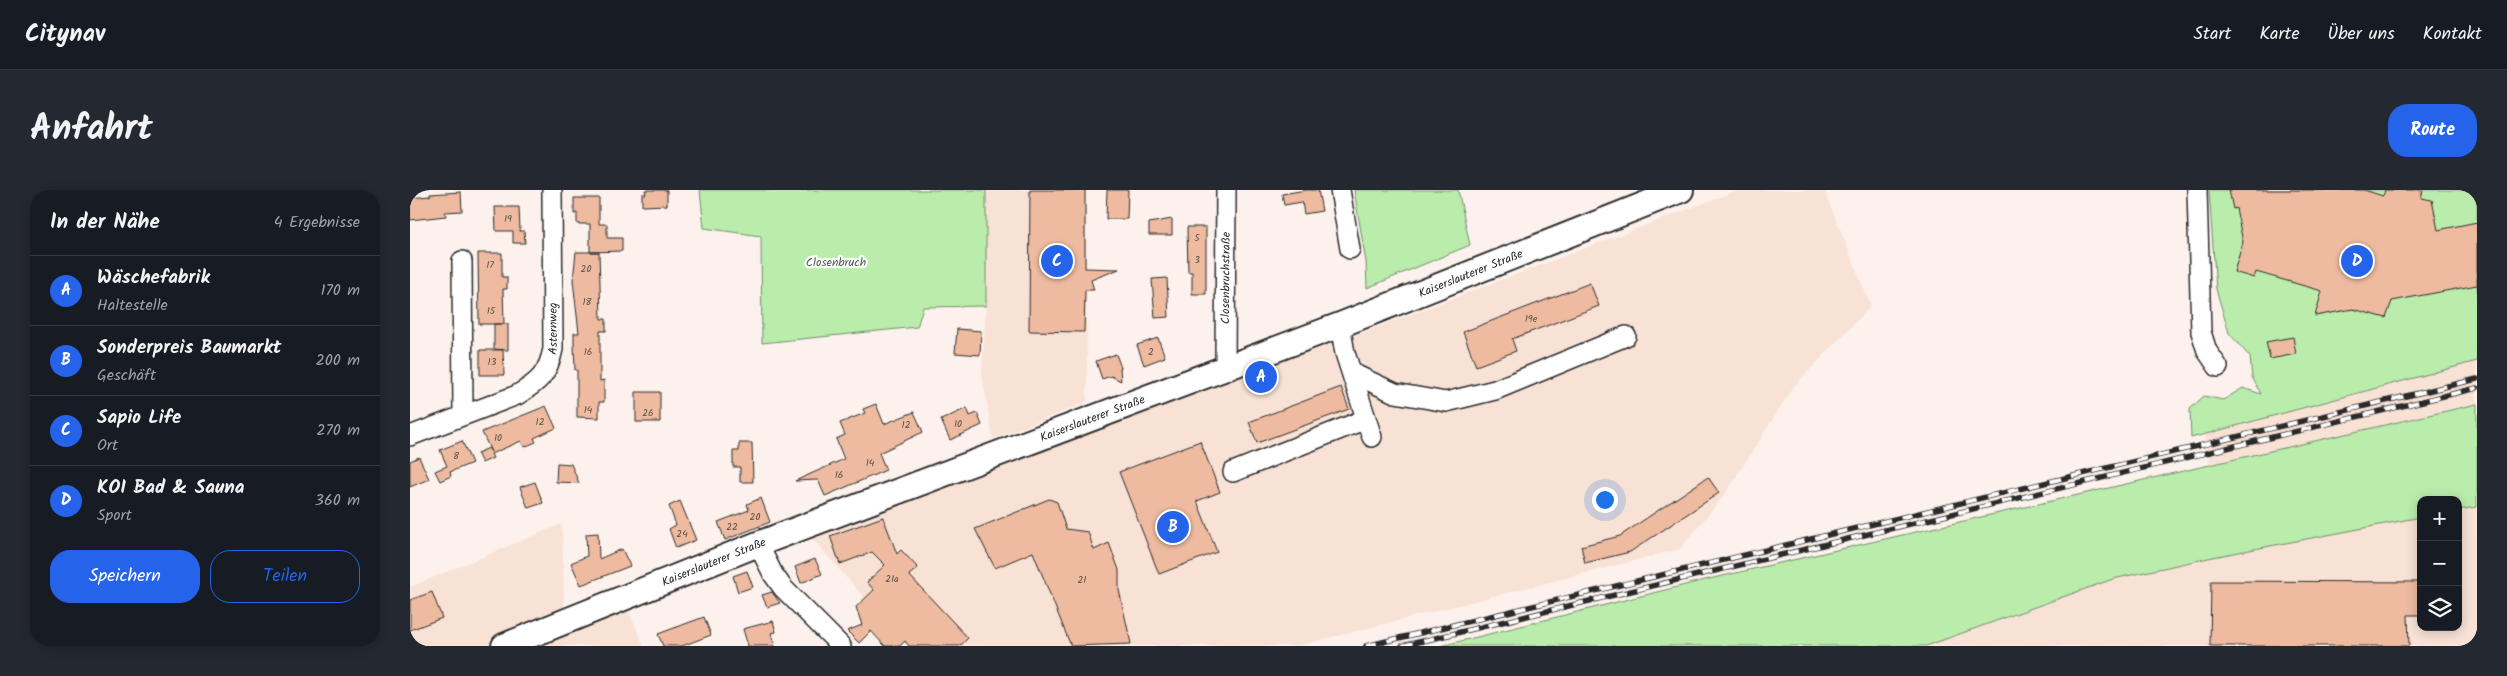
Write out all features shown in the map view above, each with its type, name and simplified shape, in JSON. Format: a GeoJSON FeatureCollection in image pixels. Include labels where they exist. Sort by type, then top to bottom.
{"type":"FeatureCollection","features":[{"type":"Feature","properties":{"kind":"main road","name":"Kaiserslauterer Straße"},"geometry":{"type":"LineString","coordinates":[[504,646],[758,544],[1340,324],[1681,190]]}},
{"type":"Feature","properties":{"kind":"street","name":"Asternweg"},"geometry":{"type":"LineString","coordinates":[[410,436],[533,386],[550,366],[553,349],[552,190]]}},
{"type":"Feature","properties":{"kind":"street","name":"Closenbruchstraße"},"geometry":{"type":"LineString","coordinates":[[1225,367],[1226,190]]}},
{"type":"Feature","properties":{"kind":"street"},"geometry":{"type":"LineString","coordinates":[[1340,190],[1350,249]]}},
{"type":"Feature","properties":{"kind":"street"},"geometry":{"type":"LineString","coordinates":[[2197,190],[2201,332],[2207,351],[2218,367]]}},
{"type":"Feature","properties":{"kind":"street"},"geometry":{"type":"LineString","coordinates":[[462,261],[463,415]]}},
{"type":"Feature","properties":{"kind":"street"},"geometry":{"type":"LineString","coordinates":[[1233,472],[1369,428],[1345,353],[1340,324]]}},
{"type":"Feature","properties":{"kind":"street"},"geometry":{"type":"LineString","coordinates":[[1352,373],[1395,393],[1446,402],[1496,390],[1626,336]]}},
{"type":"Feature","properties":{"kind":"street"},"geometry":{"type":"LineString","coordinates":[[758,544],[772,574],[783,588],[841,646]]}},
{"type":"Feature","properties":{"kind":"shaded area"},"geometry":{"type":"Polygon","coordinates":[[[986,190],[1086,190],[1087,402],[993,439],[982,373],[986,306],[986,190]]]}},
{"type":"Feature","properties":{"kind":"shaded area"},"geometry":{"type":"Polygon","coordinates":[[[1739,190],[1824,190],[1871,306],[1794,386],[1725,494],[1680,549],[1297,646],[907,646],[810,536],[1093,428],[1367,331],[1739,190]]]}},
{"type":"Feature","properties":{"kind":"shaded area"},"geometry":{"type":"Polygon","coordinates":[[[2477,361],[2477,404],[2211,464],[2205,434],[2477,361]]]}},
{"type":"Feature","properties":{"kind":"shaded area"},"geometry":{"type":"Polygon","coordinates":[[[2477,507],[2477,646],[1926,646],[2113,579],[2213,557],[2417,518],[2417,631],[2462,631],[2462,509],[2477,507]]]}},
{"type":"Feature","properties":{"kind":"shaded area"},"geometry":{"type":"Polygon","coordinates":[[[562,524],[564,605],[570,626],[625,603],[644,646],[410,646],[410,587],[562,524]]]}},
{"type":"Feature","properties":{"kind":"green space","name":"Closenbruch"},"geometry":{"type":"Polygon","coordinates":[[[700,190],[986,190],[986,306],[923,307],[917,327],[762,343],[761,236],[704,228],[700,190]]]}},
{"type":"Feature","properties":{"kind":"green space"},"geometry":{"type":"Polygon","coordinates":[[[1354,190],[1458,190],[1470,245],[1367,288],[1366,262],[1354,190]]]}},
{"type":"Feature","properties":{"kind":"green space"},"geometry":{"type":"Polygon","coordinates":[[[2209,190],[2477,190],[2477,361],[2191,438],[2190,409],[2204,396],[2223,400],[2243,388],[2261,394],[2252,377],[2250,357],[2229,333],[2216,289],[2209,190]]]}},
{"type":"Feature","properties":{"kind":"green space"},"geometry":{"type":"Polygon","coordinates":[[[2477,404],[2477,507],[2462,509],[2462,496],[2417,496],[2417,518],[2213,557],[2113,579],[1926,646],[1441,646],[1705,580],[2477,404]]]}},
{"type":"Feature","properties":{"kind":"building"},"geometry":{"type":"Polygon","coordinates":[[[645,190],[667,190],[667,205],[642,206],[642,194],[646,194],[645,190]]]}},
{"type":"Feature","properties":{"kind":"building"},"geometry":{"type":"Polygon","coordinates":[[[1030,190],[1085,190],[1085,268],[1119,269],[1091,280],[1094,290],[1085,290],[1084,332],[1029,331],[1030,190]]]}},
{"type":"Feature","properties":{"kind":"building"},"geometry":{"type":"Polygon","coordinates":[[[1107,190],[1128,190],[1127,219],[1106,219],[1107,190]]]}},
{"type":"Feature","properties":{"kind":"building"},"geometry":{"type":"Polygon","coordinates":[[[1318,190],[1322,211],[1304,214],[1302,202],[1284,205],[1282,194],[1318,190]]]}},
{"type":"Feature","properties":{"kind":"building"},"geometry":{"type":"Polygon","coordinates":[[[2229,190],[2364,190],[2383,196],[2385,190],[2423,190],[2421,198],[2432,200],[2438,230],[2477,222],[2477,285],[2392,301],[2386,318],[2353,309],[2315,316],[2322,291],[2256,272],[2254,278],[2234,272],[2243,242],[2236,208],[2233,209],[2229,190]]]}},
{"type":"Feature","properties":{"kind":"building"},"geometry":{"type":"Polygon","coordinates":[[[461,192],[462,211],[445,212],[446,216],[410,220],[410,198],[430,196],[430,194],[461,192]]]}},
{"type":"Feature","properties":{"kind":"building"},"geometry":{"type":"Polygon","coordinates":[[[574,198],[599,198],[599,224],[607,224],[607,238],[622,238],[622,251],[590,252],[590,224],[577,224],[577,213],[574,214],[574,198]]]}},
{"type":"Feature","properties":{"kind":"building"},"geometry":{"type":"Polygon","coordinates":[[[495,207],[519,207],[520,231],[524,231],[525,243],[513,243],[513,231],[496,231],[495,207]]]}},
{"type":"Feature","properties":{"kind":"building"},"geometry":{"type":"Polygon","coordinates":[[[1172,219],[1172,235],[1149,235],[1149,223],[1172,219]]]}},
{"type":"Feature","properties":{"kind":"building"},"geometry":{"type":"Polygon","coordinates":[[[1187,227],[1206,227],[1206,294],[1192,294],[1192,272],[1188,272],[1187,227]]]}},
{"type":"Feature","properties":{"kind":"building"},"geometry":{"type":"Polygon","coordinates":[[[576,252],[599,252],[601,319],[606,319],[606,331],[600,331],[600,381],[604,380],[604,402],[599,402],[599,418],[577,417],[577,370],[575,370],[574,333],[579,333],[573,280],[576,252]]]}},
{"type":"Feature","properties":{"kind":"building"},"geometry":{"type":"Polygon","coordinates":[[[478,253],[502,253],[502,277],[507,277],[507,289],[503,289],[504,324],[479,324],[478,253]]]}},
{"type":"Feature","properties":{"kind":"building"},"geometry":{"type":"Polygon","coordinates":[[[1167,278],[1169,317],[1155,318],[1152,279],[1167,278]]]}},
{"type":"Feature","properties":{"kind":"building"},"geometry":{"type":"Polygon","coordinates":[[[1590,283],[1599,306],[1512,339],[1516,351],[1476,366],[1463,332],[1590,283]]]}},
{"type":"Feature","properties":{"kind":"building"},"geometry":{"type":"Polygon","coordinates":[[[494,324],[508,324],[508,350],[494,349],[494,324]]]}},
{"type":"Feature","properties":{"kind":"building"},"geometry":{"type":"Polygon","coordinates":[[[957,329],[981,331],[980,355],[955,353],[957,329]]]}},
{"type":"Feature","properties":{"kind":"building"},"geometry":{"type":"Polygon","coordinates":[[[2293,337],[2296,354],[2270,359],[2266,342],[2293,337]]]}},
{"type":"Feature","properties":{"kind":"building"},"geometry":{"type":"Polygon","coordinates":[[[1158,338],[1165,357],[1144,365],[1137,345],[1158,338]]]}},
{"type":"Feature","properties":{"kind":"building"},"geometry":{"type":"Polygon","coordinates":[[[480,350],[503,350],[504,375],[480,375],[480,350]]]}},
{"type":"Feature","properties":{"kind":"building"},"geometry":{"type":"Polygon","coordinates":[[[1116,354],[1121,368],[1121,381],[1111,376],[1102,379],[1096,361],[1116,354]]]}},
{"type":"Feature","properties":{"kind":"building"},"geometry":{"type":"Polygon","coordinates":[[[1341,387],[1349,409],[1257,443],[1249,422],[1341,387]]]}},
{"type":"Feature","properties":{"kind":"building"},"geometry":{"type":"Polygon","coordinates":[[[636,392],[660,392],[660,422],[636,422],[636,392]]]}},
{"type":"Feature","properties":{"kind":"building"},"geometry":{"type":"Polygon","coordinates":[[[876,404],[884,424],[914,412],[923,432],[879,453],[886,470],[825,496],[818,480],[795,481],[844,459],[836,439],[845,435],[840,423],[865,413],[863,409],[876,404]]]}},
{"type":"Feature","properties":{"kind":"building"},"geometry":{"type":"Polygon","coordinates":[[[546,406],[556,428],[534,438],[536,442],[524,447],[521,441],[491,454],[493,458],[482,463],[477,453],[489,448],[491,452],[482,432],[546,406]]]}},
{"type":"Feature","properties":{"kind":"building"},"geometry":{"type":"Polygon","coordinates":[[[967,408],[970,416],[977,413],[982,425],[950,440],[941,420],[967,408]]]}},
{"type":"Feature","properties":{"kind":"building"},"geometry":{"type":"Polygon","coordinates":[[[462,441],[472,463],[450,472],[451,476],[440,481],[435,471],[447,466],[440,450],[462,441]]]}},
{"type":"Feature","properties":{"kind":"building"},"geometry":{"type":"Polygon","coordinates":[[[1200,441],[1220,492],[1197,501],[1217,552],[1159,574],[1119,472],[1200,441]]]}},
{"type":"Feature","properties":{"kind":"building"},"geometry":{"type":"Polygon","coordinates":[[[739,443],[752,443],[753,482],[740,482],[740,467],[733,467],[733,451],[739,451],[739,443]]]}},
{"type":"Feature","properties":{"kind":"building"},"geometry":{"type":"Polygon","coordinates":[[[419,457],[429,479],[410,487],[410,461],[419,457]]]}},
{"type":"Feature","properties":{"kind":"building"},"geometry":{"type":"Polygon","coordinates":[[[557,463],[571,464],[579,483],[556,482],[557,463]]]}},
{"type":"Feature","properties":{"kind":"building"},"geometry":{"type":"Polygon","coordinates":[[[1708,477],[1719,493],[1630,552],[1585,563],[1581,546],[1620,536],[1708,477]]]}},
{"type":"Feature","properties":{"kind":"building"},"geometry":{"type":"Polygon","coordinates":[[[535,482],[543,503],[528,508],[520,487],[535,482]]]}},
{"type":"Feature","properties":{"kind":"building"},"geometry":{"type":"Polygon","coordinates":[[[761,498],[770,522],[725,540],[718,522],[749,510],[747,504],[761,498]]]}},
{"type":"Feature","properties":{"kind":"building"},"geometry":{"type":"Polygon","coordinates":[[[1049,499],[1057,502],[1066,529],[1088,532],[1094,550],[1109,543],[1119,570],[1119,590],[1131,644],[1071,646],[1033,552],[995,568],[975,529],[1049,499]]]}},
{"type":"Feature","properties":{"kind":"building"},"geometry":{"type":"Polygon","coordinates":[[[680,501],[696,540],[676,548],[669,529],[676,525],[669,506],[680,501]]]}},
{"type":"Feature","properties":{"kind":"building"},"geometry":{"type":"Polygon","coordinates":[[[883,517],[897,554],[901,550],[918,568],[909,575],[968,638],[960,646],[909,646],[905,641],[900,646],[885,646],[871,631],[859,643],[847,631],[862,625],[856,607],[874,590],[867,582],[885,565],[872,552],[840,564],[830,536],[883,517]]]}},
{"type":"Feature","properties":{"kind":"building"},"geometry":{"type":"Polygon","coordinates":[[[598,533],[599,559],[622,549],[630,566],[581,585],[571,563],[587,556],[586,534],[598,533]]]}},
{"type":"Feature","properties":{"kind":"building"},"geometry":{"type":"Polygon","coordinates":[[[815,559],[822,574],[801,583],[795,567],[815,559]]]}},
{"type":"Feature","properties":{"kind":"building"},"geometry":{"type":"Polygon","coordinates":[[[747,571],[753,587],[738,592],[733,576],[747,571]]]}},
{"type":"Feature","properties":{"kind":"building"},"geometry":{"type":"Polygon","coordinates":[[[2211,581],[2417,582],[2417,615],[2408,615],[2409,646],[2210,646],[2211,581]]]}},
{"type":"Feature","properties":{"kind":"building"},"geometry":{"type":"Polygon","coordinates":[[[432,592],[442,618],[410,630],[410,600],[432,592]]]}},
{"type":"Feature","properties":{"kind":"building"},"geometry":{"type":"Polygon","coordinates":[[[772,592],[780,603],[767,607],[762,595],[772,592]]]}},
{"type":"Feature","properties":{"kind":"building"},"geometry":{"type":"Polygon","coordinates":[[[704,617],[711,635],[682,646],[663,646],[658,634],[704,617]]]}},
{"type":"Feature","properties":{"kind":"building"},"geometry":{"type":"Polygon","coordinates":[[[773,621],[776,632],[771,633],[775,646],[748,646],[743,629],[773,621]]]}},
{"type":"Feature","properties":{"kind":"railway"},"geometry":{"type":"LineString","coordinates":[[1366,646],[2477,379]]}},
{"type":"Feature","properties":{"kind":"railway"},"geometry":{"type":"LineString","coordinates":[[1402,646],[2477,388]]}},
{"type":"Feature","properties":{"kind":"place","name":"Sapio Life"},"geometry":{"type":"Point","coordinates":[1057,261]}},
{"type":"Feature","properties":{"kind":"place","name":"KOI Bad & Sauna"},"geometry":{"type":"Point","coordinates":[2357,261]}},
{"type":"Feature","properties":{"kind":"place","name":"Wäschefabrik"},"geometry":{"type":"Point","coordinates":[1261,377]}},
{"type":"Feature","properties":{"kind":"place","name":"Sonderpreis Baumarkt"},"geometry":{"type":"Point","coordinates":[1173,527]}}]}
